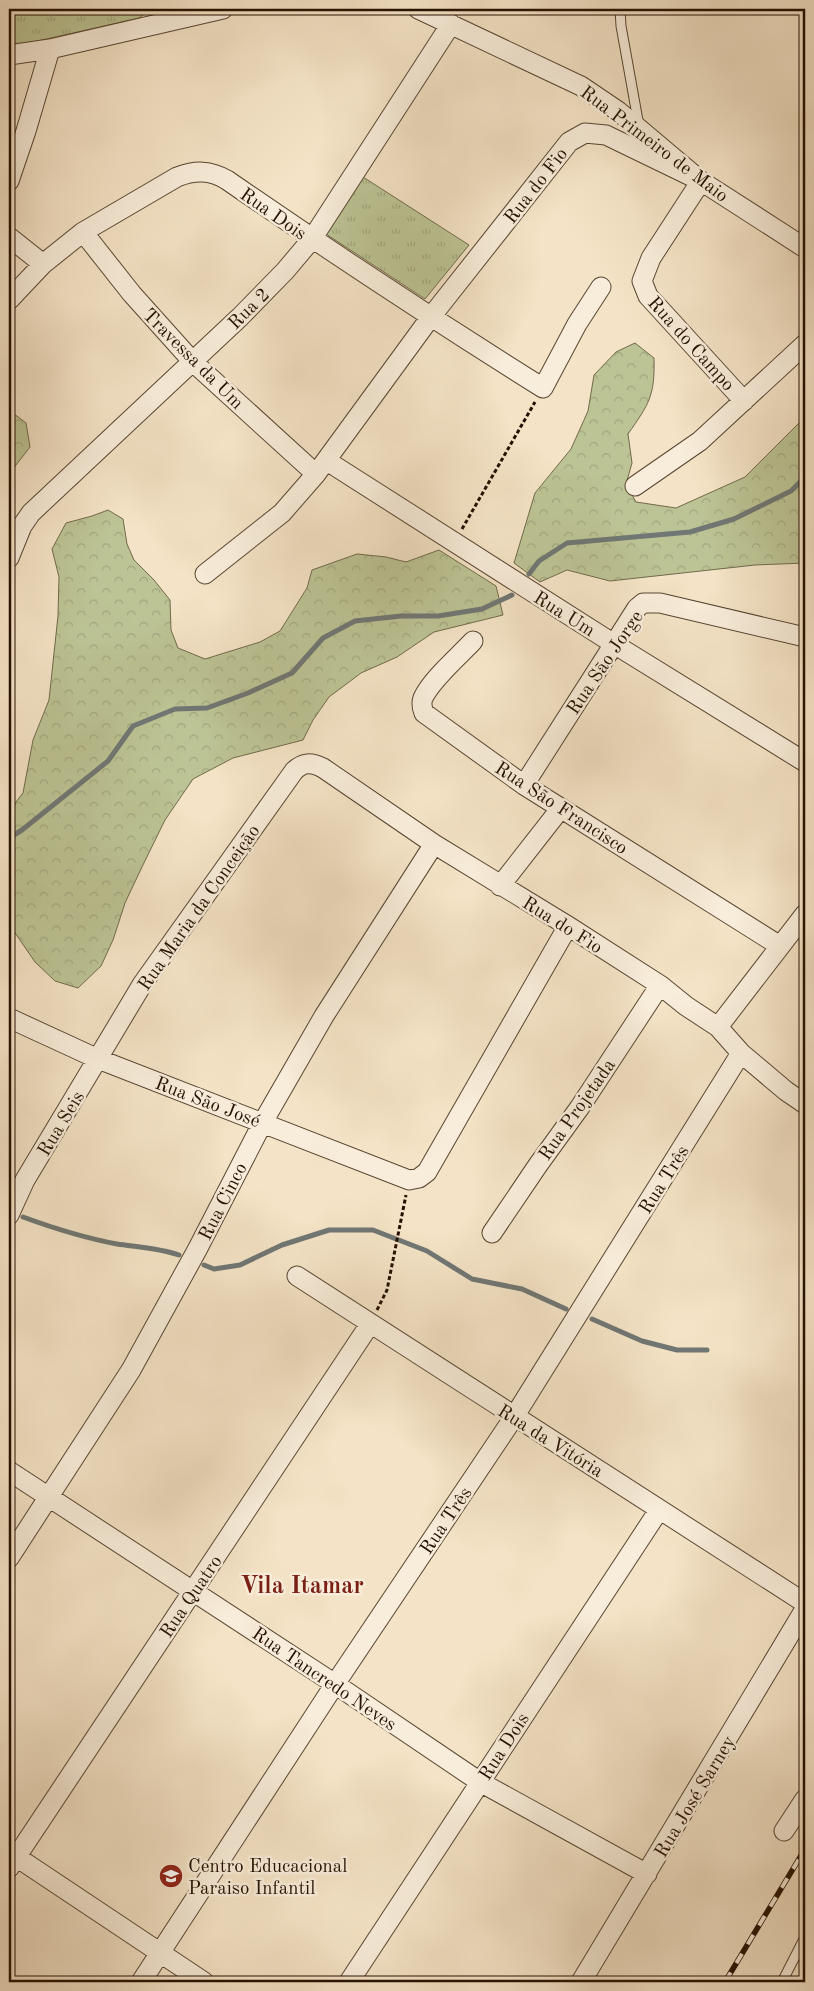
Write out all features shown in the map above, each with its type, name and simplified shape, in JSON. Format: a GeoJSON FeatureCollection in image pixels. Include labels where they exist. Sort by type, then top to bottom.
{"type":"FeatureCollection","features":[{"type":"Feature","properties":{"kind":"street"},"geometry":{"type":"LineString","coordinates":[[9,55],[50,49],[223,9]]}},
{"type":"Feature","properties":{"kind":"street","name":"Rua Primeiro de Maio"},"geometry":{"type":"LineString","coordinates":[[418,9],[582,86],[640,128],[701,181],[805,248]]}},
{"type":"Feature","properties":{"kind":"street","name":"Rua 2"},"geometry":{"type":"LineString","coordinates":[[9,558],[22,526],[31,513],[193,362],[285,271],[312,239],[451,24]]}},
{"type":"Feature","properties":{"kind":"street"},"geometry":{"type":"LineString","coordinates":[[9,181],[50,49]]}},
{"type":"Feature","properties":{"kind":"street","name":"Rua do Fio"},"geometry":{"type":"LineString","coordinates":[[430,318],[569,142],[577,136],[594,133],[606,135],[701,181]]}},
{"type":"Feature","properties":{"kind":"street","name":"Rua Dois"},"geometry":{"type":"LineString","coordinates":[[9,300],[43,264],[83,232],[176,177],[188,172],[201,171],[216,174],[227,180],[430,318],[543,388]]}},
{"type":"Feature","properties":{"kind":"street","name":"Rua do Campo"},"geometry":{"type":"LineString","coordinates":[[701,181],[651,258],[642,281],[648,296],[744,401]]}},
{"type":"Feature","properties":{"kind":"street","name":"Travessa da Um"},"geometry":{"type":"LineString","coordinates":[[83,232],[132,294],[193,362],[322,467]]}},
{"type":"Feature","properties":{"kind":"street"},"geometry":{"type":"LineString","coordinates":[[9,237],[43,264]]}},
{"type":"Feature","properties":{"kind":"street"},"geometry":{"type":"LineString","coordinates":[[543,388],[577,324],[601,287]]}},
{"type":"Feature","properties":{"kind":"street"},"geometry":{"type":"LineString","coordinates":[[205,574],[282,513],[322,467],[430,318]]}},
{"type":"Feature","properties":{"kind":"street"},"geometry":{"type":"LineString","coordinates":[[635,486],[700,440],[805,344]]}},
{"type":"Feature","properties":{"kind":"street","name":"Rua Um"},"geometry":{"type":"LineString","coordinates":[[322,467],[455,543],[805,762]]}},
{"type":"Feature","properties":{"kind":"street","name":"Rua São Jorge"},"geometry":{"type":"LineString","coordinates":[[524,785],[637,608],[643,603],[651,602],[805,637]]}},
{"type":"Feature","properties":{"kind":"street","name":"Rua São Francisco"},"geometry":{"type":"LineString","coordinates":[[473,641],[431,686],[423,698],[422,708],[431,718],[524,785],[780,946]]}},
{"type":"Feature","properties":{"kind":"street","name":"Rua do Fio"},"geometry":{"type":"LineString","coordinates":[[306,763],[323,768],[434,844],[660,985],[686,1006],[718,1027],[741,1053],[786,1091],[805,1104]]}},
{"type":"Feature","properties":{"kind":"street","name":"Rua Maria da Conceição"},"geometry":{"type":"LineString","coordinates":[[98,1059],[143,983],[294,771],[306,763]]}},
{"type":"Feature","properties":{"kind":"street"},"geometry":{"type":"LineString","coordinates":[[500,886],[560,808]]}},
{"type":"Feature","properties":{"kind":"street","name":"Rua Cinco"},"geometry":{"type":"LineString","coordinates":[[9,1558],[131,1370],[197,1250],[263,1122],[334,1000],[434,844]]}},
{"type":"Feature","properties":{"kind":"street"},"geometry":{"type":"LineString","coordinates":[[718,1027],[805,914]]}},
{"type":"Feature","properties":{"kind":"street"},"geometry":{"type":"LineString","coordinates":[[409,1180],[418,1178],[427,1172],[568,926]]}},
{"type":"Feature","properties":{"kind":"street","name":"Rua Projetada"},"geometry":{"type":"LineString","coordinates":[[492,1233],[580,1106],[660,985]]}},
{"type":"Feature","properties":{"kind":"street","name":"Rua São José"},"geometry":{"type":"LineString","coordinates":[[9,1018],[98,1059],[409,1180]]}},
{"type":"Feature","properties":{"kind":"street","name":"Rua Três"},"geometry":{"type":"LineString","coordinates":[[141,1982],[335,1684],[514,1417],[741,1053]]}},
{"type":"Feature","properties":{"kind":"street","name":"Rua Seis"},"geometry":{"type":"LineString","coordinates":[[9,1215],[25,1180],[98,1059]]}},
{"type":"Feature","properties":{"kind":"street","name":"Rua da Vitória"},"geometry":{"type":"LineString","coordinates":[[297,1276],[805,1603]]}},
{"type":"Feature","properties":{"kind":"street","name":"Rua Quatro"},"geometry":{"type":"LineString","coordinates":[[11,1858],[193,1591],[370,1324]]}},
{"type":"Feature","properties":{"kind":"street","name":"Rua Tancredo Neves"},"geometry":{"type":"LineString","coordinates":[[9,1471],[335,1684],[480,1782],[647,1874]]}},
{"type":"Feature","properties":{"kind":"street","name":"Rua Dois"},"geometry":{"type":"LineString","coordinates":[[349,1982],[659,1510]]}},
{"type":"Feature","properties":{"kind":"street","name":"Rua José Sarney"},"geometry":{"type":"LineString","coordinates":[[581,1982],[805,1609]]}},
{"type":"Feature","properties":{"kind":"street"},"geometry":{"type":"LineString","coordinates":[[784,1831],[805,1799]]}},
{"type":"Feature","properties":{"kind":"street"},"geometry":{"type":"LineString","coordinates":[[11,1858],[204,1982]]}},
{"type":"Feature","properties":{"kind":"lane"},"geometry":{"type":"LineString","coordinates":[[620,9],[621,26],[640,128]]}},
{"type":"Feature","properties":{"kind":"lane"},"geometry":{"type":"LineString","coordinates":[[782,1982],[805,1937]]}},
{"type":"Feature","properties":{"kind":"path"},"geometry":{"type":"LineString","coordinates":[[455,543],[543,388]]}},
{"type":"Feature","properties":{"kind":"path"},"geometry":{"type":"LineString","coordinates":[[370,1324],[387,1290],[409,1180]]}},
{"type":"Feature","properties":{"kind":"green space"},"geometry":{"type":"Polygon","coordinates":[[[9,9],[151,9],[139,18],[25,44],[9,43],[9,9]]]}},
{"type":"Feature","properties":{"kind":"green space"},"geometry":{"type":"Polygon","coordinates":[[[363,177],[469,245],[425,299],[326,234],[363,177]]]}},
{"type":"Feature","properties":{"kind":"green space"},"geometry":{"type":"Polygon","coordinates":[[[635,343],[654,358],[652,391],[646,407],[628,434],[632,463],[626,484],[636,502],[676,508],[745,477],[805,417],[805,563],[755,565],[610,581],[567,570],[540,582],[514,563],[535,493],[571,449],[588,411],[594,375],[616,352],[635,343]]]}},
{"type":"Feature","properties":{"kind":"green space"},"geometry":{"type":"Polygon","coordinates":[[[9,410],[26,423],[30,447],[9,474],[9,410]]]}},
{"type":"Feature","properties":{"kind":"green space"},"geometry":{"type":"Polygon","coordinates":[[[108,510],[123,519],[127,544],[134,560],[170,600],[171,630],[178,648],[205,659],[260,642],[280,631],[307,588],[312,570],[357,554],[386,557],[406,562],[439,550],[496,586],[503,615],[434,632],[397,657],[361,673],[329,697],[313,720],[303,740],[233,758],[193,779],[165,820],[125,903],[113,940],[101,966],[78,988],[55,981],[35,962],[9,924],[9,811],[23,793],[33,740],[49,700],[58,616],[59,577],[52,549],[66,523],[108,510]]]}},
{"type":"Feature","properties":{"kind":"waterway"},"geometry":{"type":"LineString","coordinates":[[529,574],[539,561],[567,543],[690,532],[734,519],[791,491],[805,477]]}},
{"type":"Feature","properties":{"kind":"waterway"},"geometry":{"type":"LineString","coordinates":[[9,838],[22,830],[108,761],[133,726],[175,709],[207,708],[248,693],[292,673],[323,638],[355,621],[401,616],[438,616],[482,609],[512,595]]}},
{"type":"Feature","properties":{"kind":"waterway"},"geometry":{"type":"LineString","coordinates":[[23,1217],[93,1239],[156,1249],[179,1255]]}},
{"type":"Feature","properties":{"kind":"waterway"},"geometry":{"type":"LineString","coordinates":[[204,1265],[214,1269],[240,1265],[282,1245],[329,1230],[373,1230],[427,1251],[472,1279],[522,1289],[566,1309]]}},
{"type":"Feature","properties":{"kind":"waterway"},"geometry":{"type":"LineString","coordinates":[[592,1319],[642,1341],[677,1350],[707,1350]]}},
{"type":"Feature","properties":{"kind":"railway"},"geometry":{"type":"LineString","coordinates":[[725,1982],[805,1849]]}},
{"type":"Feature","properties":{"kind":"place","name":"Centro Educacional Paraiso Infantil"},"geometry":{"type":"Point","coordinates":[171,1876]}},
{"type":"Feature","properties":{"kind":"district","name":"Vila Itamar"},"geometry":{"type":"Point","coordinates":[302,1585]}}]}
